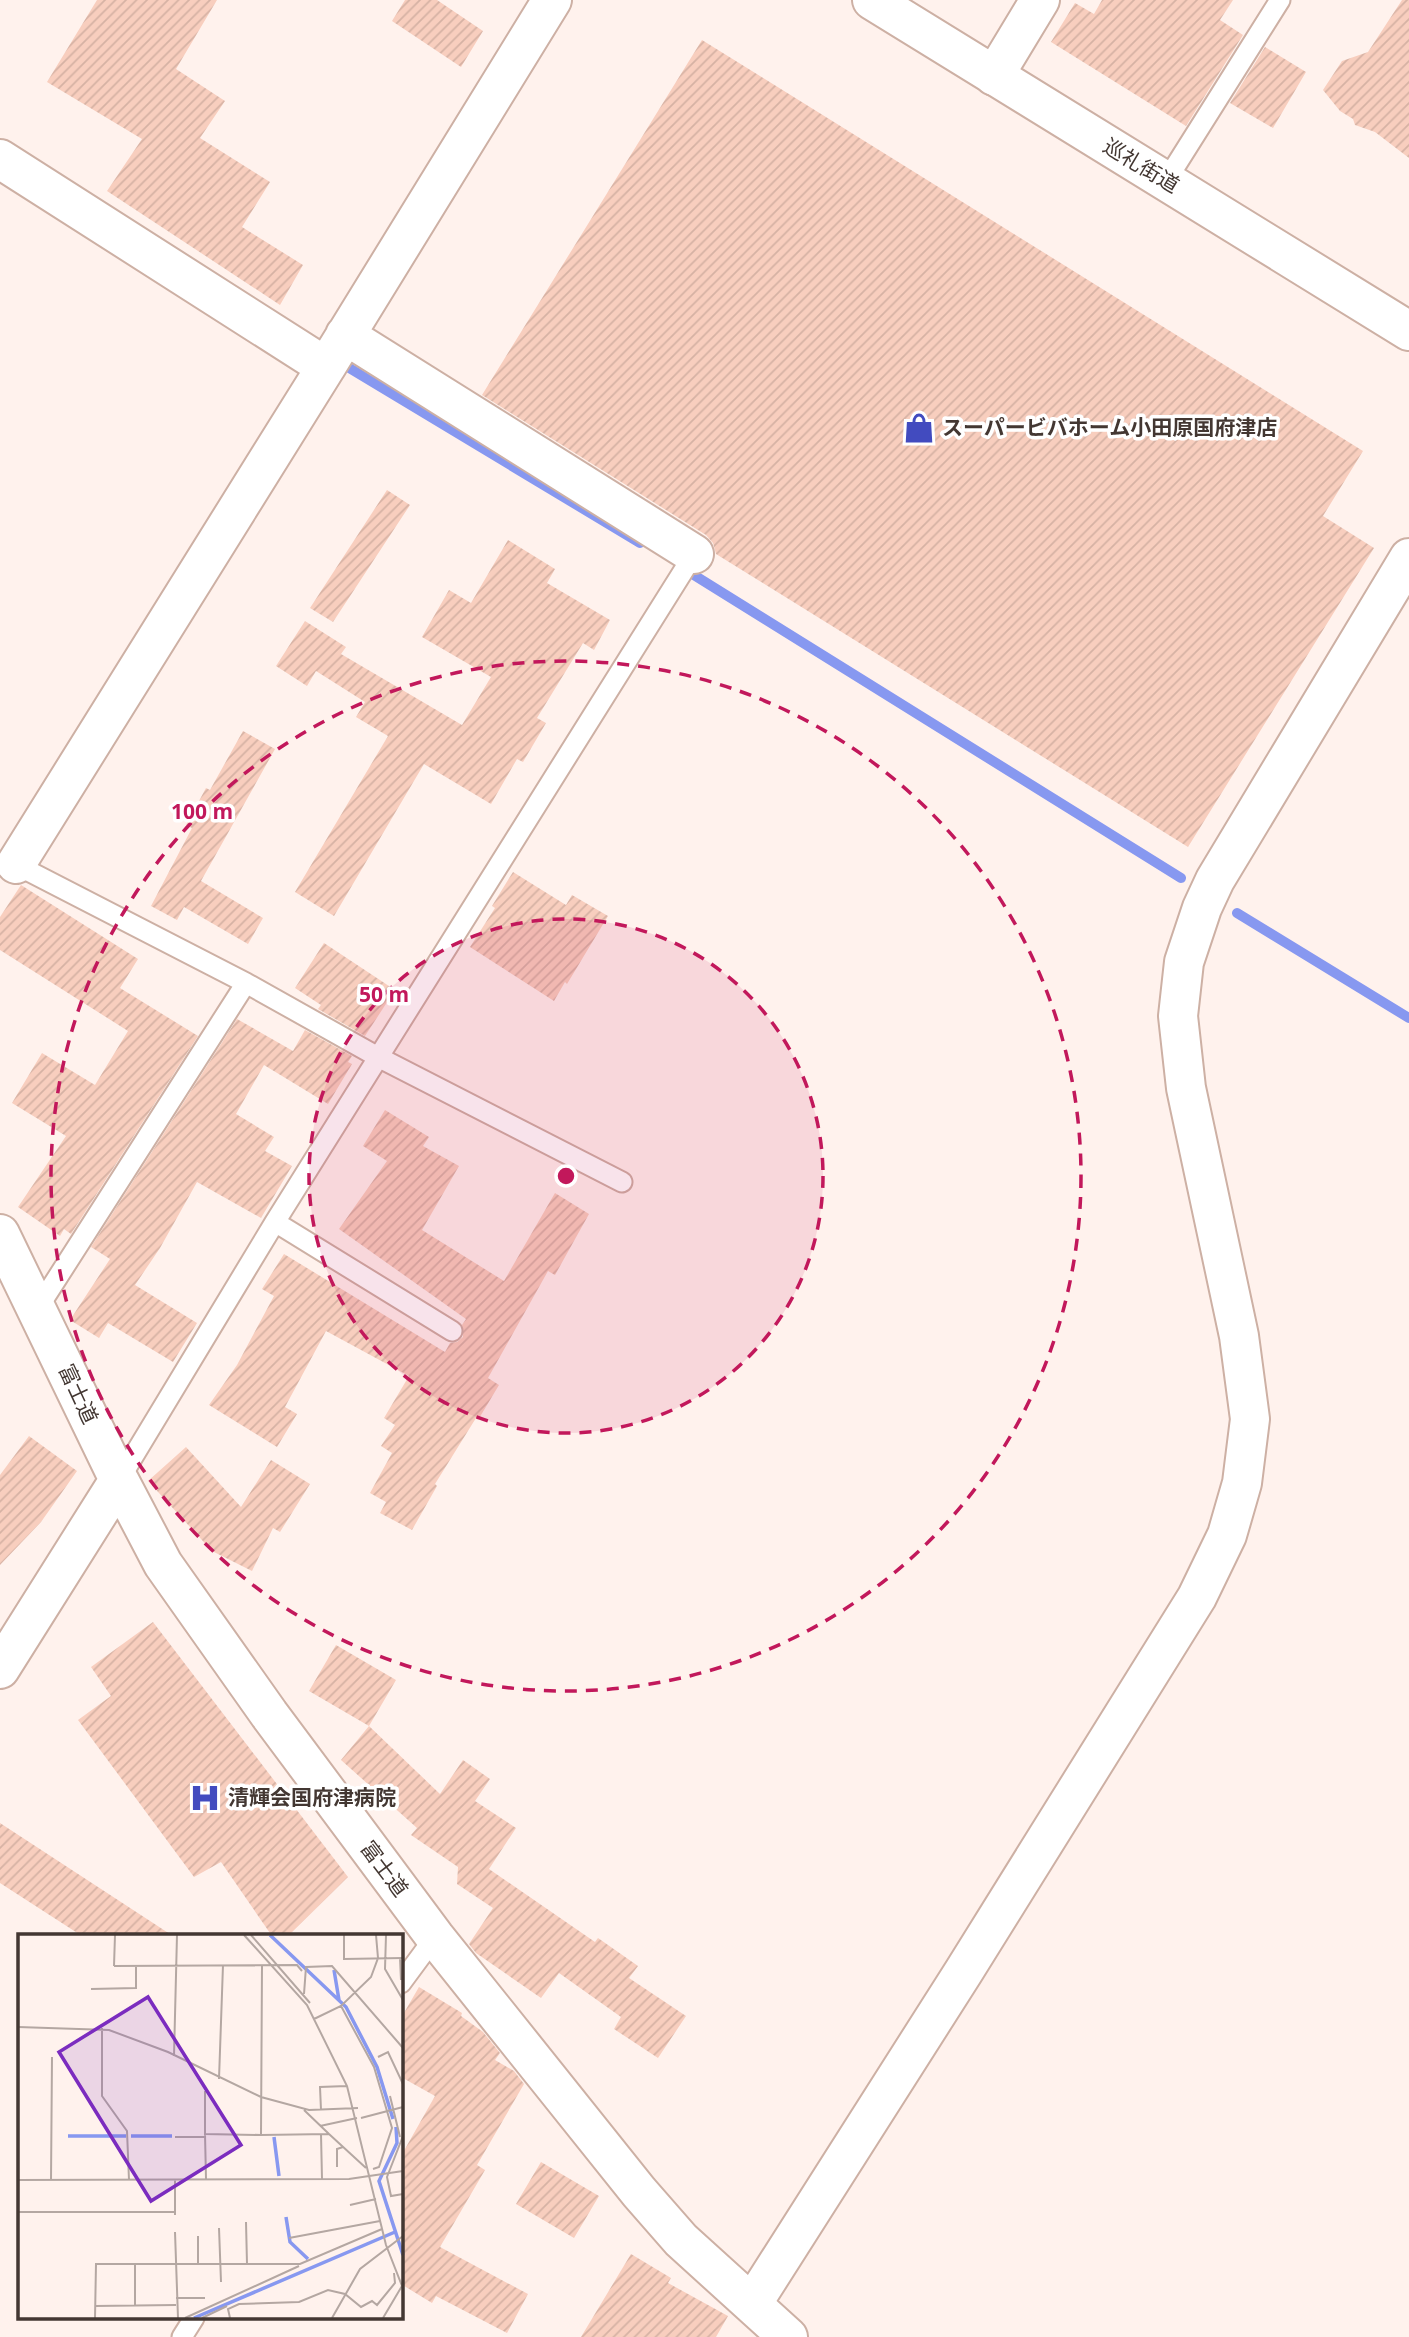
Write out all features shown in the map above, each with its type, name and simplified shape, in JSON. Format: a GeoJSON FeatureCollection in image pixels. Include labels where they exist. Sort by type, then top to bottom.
{"type":"FeatureCollection","features":[{"type":"Feature","properties":{"kind":"street"},"geometry":{"type":"LineString","coordinates":[[8,860],[326,367],[552,0]]}},
{"type":"Feature","properties":{"kind":"street","name":"巡礼街道"},"geometry":{"type":"LineString","coordinates":[[872,0],[1409,331]]}},
{"type":"Feature","properties":{"kind":"street"},"geometry":{"type":"LineString","coordinates":[[994,76],[1040,0]]}},
{"type":"Feature","properties":{"kind":"street"},"geometry":{"type":"LineString","coordinates":[[0,159],[326,367]]}},
{"type":"Feature","properties":{"kind":"street"},"geometry":{"type":"LineString","coordinates":[[345,335],[694,554]]}},
{"type":"Feature","properties":{"kind":"street"},"geometry":{"type":"LineString","coordinates":[[752,2304],[1190,1608],[1227,1535],[1242,1483],[1250,1419],[1239,1336],[1186,1088],[1178,1016],[1184,962],[1202,908],[1215,880],[1409,558]]}},
{"type":"Feature","properties":{"kind":"street","name":"富士道"},"geometry":{"type":"LineString","coordinates":[[0,1234],[119,1480],[163,1564],[269,1714],[435,1937],[639,2192],[681,2239],[788,2337]]}},
{"type":"Feature","properties":{"kind":"street"},"geometry":{"type":"LineString","coordinates":[[0,1669],[119,1480]]}},
{"type":"Feature","properties":{"kind":"lane"},"geometry":{"type":"LineString","coordinates":[[1166,181],[1280,0]]}},
{"type":"Feature","properties":{"kind":"lane"},"geometry":{"type":"LineString","coordinates":[[119,1480],[275,1222],[694,554]]}},
{"type":"Feature","properties":{"kind":"lane"},"geometry":{"type":"LineString","coordinates":[[8,860],[246,983],[378,1057],[622,1182]]}},
{"type":"Feature","properties":{"kind":"lane"},"geometry":{"type":"LineString","coordinates":[[38,1308],[246,983]]}},
{"type":"Feature","properties":{"kind":"lane"},"geometry":{"type":"LineString","coordinates":[[275,1222],[452,1331]]}},
{"type":"Feature","properties":{"kind":"lane"},"geometry":{"type":"LineString","coordinates":[[402,1982],[435,1937]]}},
{"type":"Feature","properties":{"kind":"lane"},"geometry":{"type":"LineString","coordinates":[[182,2337],[193,2320]]}},
{"type":"Feature","properties":{"kind":"building"},"geometry":{"type":"Polygon","coordinates":[[[97,0],[217,0],[176,69],[225,101],[200,138],[270,182],[242,227],[303,265],[280,305],[107,191],[142,139],[47,82],[97,0]]]}},
{"type":"Feature","properties":{"kind":"building"},"geometry":{"type":"Polygon","coordinates":[[[405,0],[437,0],[483,31],[461,67],[392,21],[405,0]]]}},
{"type":"Feature","properties":{"kind":"building"},"geometry":{"type":"Polygon","coordinates":[[[1102,0],[1233,0],[1220,20],[1243,35],[1186,126],[1051,42],[1075,3],[1094,14],[1102,0]]]}},
{"type":"Feature","properties":{"kind":"building"},"geometry":{"type":"Polygon","coordinates":[[[1402,0],[1409,0],[1409,158],[1375,132],[1355,125],[1353,119],[1340,111],[1323,90],[1342,61],[1368,52],[1402,0]]]}},
{"type":"Feature","properties":{"kind":"building","name":"スーパービバホーム小田原国府津店"},"geometry":{"type":"Polygon","coordinates":[[[702,40],[1363,451],[1323,516],[1374,548],[1188,847],[716,554],[713,543],[706,535],[482,395],[702,40]]]}},
{"type":"Feature","properties":{"kind":"building"},"geometry":{"type":"Polygon","coordinates":[[[1265,47],[1306,72],[1273,128],[1230,103],[1265,47]]]}},
{"type":"Feature","properties":{"kind":"building"},"geometry":{"type":"Polygon","coordinates":[[[387,490],[410,505],[333,622],[310,608],[387,490]]]}},
{"type":"Feature","properties":{"kind":"building"},"geometry":{"type":"Polygon","coordinates":[[[508,540],[555,569],[547,583],[610,620],[594,650],[583,643],[537,718],[546,723],[523,762],[517,759],[491,804],[424,764],[334,916],[295,892],[388,736],[356,717],[365,702],[316,671],[307,686],[276,666],[305,621],[346,647],[341,654],[462,725],[491,677],[422,637],[449,590],[471,603],[508,540]]]}},
{"type":"Feature","properties":{"kind":"building"},"geometry":{"type":"Polygon","coordinates":[[[243,731],[275,749],[201,881],[263,918],[248,944],[184,907],[177,920],[151,906],[192,828],[186,825],[206,788],[210,790],[243,731]]]}},
{"type":"Feature","properties":{"kind":"building"},"geometry":{"type":"Polygon","coordinates":[[[513,872],[566,905],[572,895],[608,916],[554,1001],[470,947],[495,908],[492,906],[513,872]]]}},
{"type":"Feature","properties":{"kind":"building"},"geometry":{"type":"Polygon","coordinates":[[[21,885],[138,959],[120,988],[198,1036],[71,1234],[64,1229],[60,1236],[18,1207],[66,1136],[12,1103],[42,1053],[95,1085],[128,1031],[0,950],[0,917],[21,885]]]}},
{"type":"Feature","properties":{"kind":"building"},"geometry":{"type":"Polygon","coordinates":[[[324,943],[395,990],[365,1036],[318,1009],[321,1005],[295,988],[324,943]]]}},
{"type":"Feature","properties":{"kind":"building"},"geometry":{"type":"Polygon","coordinates":[[[237,1019],[293,1051],[305,1030],[352,1056],[348,1062],[352,1064],[328,1104],[264,1065],[236,1114],[274,1137],[265,1151],[292,1166],[261,1218],[197,1182],[160,1248],[135,1285],[197,1323],[173,1362],[108,1323],[99,1338],[70,1320],[110,1259],[91,1247],[237,1019]]]}},
{"type":"Feature","properties":{"kind":"building"},"geometry":{"type":"Polygon","coordinates":[[[385,1110],[429,1137],[423,1146],[459,1166],[422,1230],[504,1281],[555,1193],[589,1214],[555,1275],[548,1271],[488,1378],[499,1385],[435,1484],[437,1486],[412,1530],[380,1513],[386,1502],[370,1493],[392,1453],[381,1446],[395,1425],[384,1418],[409,1376],[326,1331],[285,1407],[297,1414],[277,1447],[209,1405],[237,1365],[274,1296],[262,1289],[284,1254],[445,1352],[450,1343],[463,1337],[462,1325],[466,1319],[339,1229],[387,1161],[363,1146],[385,1110]]]}},
{"type":"Feature","properties":{"kind":"building"},"geometry":{"type":"Polygon","coordinates":[[[29,1436],[77,1471],[41,1522],[0,1565],[0,1475],[29,1436]]]}},
{"type":"Feature","properties":{"kind":"building"},"geometry":{"type":"Polygon","coordinates":[[[186,1447],[241,1507],[271,1460],[310,1484],[280,1532],[273,1528],[252,1571],[212,1551],[148,1481],[186,1447]]]}},
{"type":"Feature","properties":{"kind":"building"},"geometry":{"type":"Polygon","coordinates":[[[153,1622],[348,1877],[290,1934],[271,1934],[221,1862],[194,1877],[78,1720],[111,1696],[91,1667],[153,1622]]]}},
{"type":"Feature","properties":{"kind":"building"},"geometry":{"type":"Polygon","coordinates":[[[336,1645],[396,1680],[369,1726],[309,1691],[336,1645]]]}},
{"type":"Feature","properties":{"kind":"building"},"geometry":{"type":"Polygon","coordinates":[[[369,1726],[440,1794],[463,1760],[490,1779],[475,1801],[516,1828],[489,1869],[595,1942],[598,1938],[638,1966],[629,1978],[686,2016],[658,2058],[614,2029],[621,2017],[559,1973],[541,1998],[476,1953],[469,1944],[493,1908],[457,1884],[458,1867],[411,1835],[417,1828],[341,1760],[369,1726]]]}},
{"type":"Feature","properties":{"kind":"building"},"geometry":{"type":"Polygon","coordinates":[[[0,1823],[170,1934],[79,1934],[0,1883],[0,1823]]]}},
{"type":"Feature","properties":{"kind":"building"},"geometry":{"type":"Polygon","coordinates":[[[419,1987],[462,2013],[461,2016],[483,2032],[500,2053],[495,2060],[514,2071],[524,2084],[477,2165],[485,2170],[440,2247],[528,2294],[507,2333],[436,2296],[432,2303],[402,2285],[402,2154],[435,2096],[402,2078],[402,2016],[419,1987]]]}},
{"type":"Feature","properties":{"kind":"building"},"geometry":{"type":"Polygon","coordinates":[[[541,2162],[599,2196],[574,2238],[516,2204],[541,2162]]]}},
{"type":"Feature","properties":{"kind":"building"},"geometry":{"type":"Polygon","coordinates":[[[631,2254],[671,2278],[668,2283],[728,2316],[716,2337],[581,2337],[631,2254]]]}},
{"type":"Feature","properties":{"kind":"waterway"},"geometry":{"type":"LineString","coordinates":[[336,360],[640,543]]}},
{"type":"Feature","properties":{"kind":"waterway"},"geometry":{"type":"LineString","coordinates":[[681,567],[1181,878]]}},
{"type":"Feature","properties":{"kind":"waterway"},"geometry":{"type":"LineString","coordinates":[[1237,913],[1409,1018]]}},
{"type":"Feature","properties":{"kind":"place","name":"スーパービバホーム小田原国府津店"},"geometry":{"type":"Point","coordinates":[919,428]}},
{"type":"Feature","properties":{"kind":"place","name":"清輝会国府津病院"},"geometry":{"type":"Point","coordinates":[205,1798]}}]}
